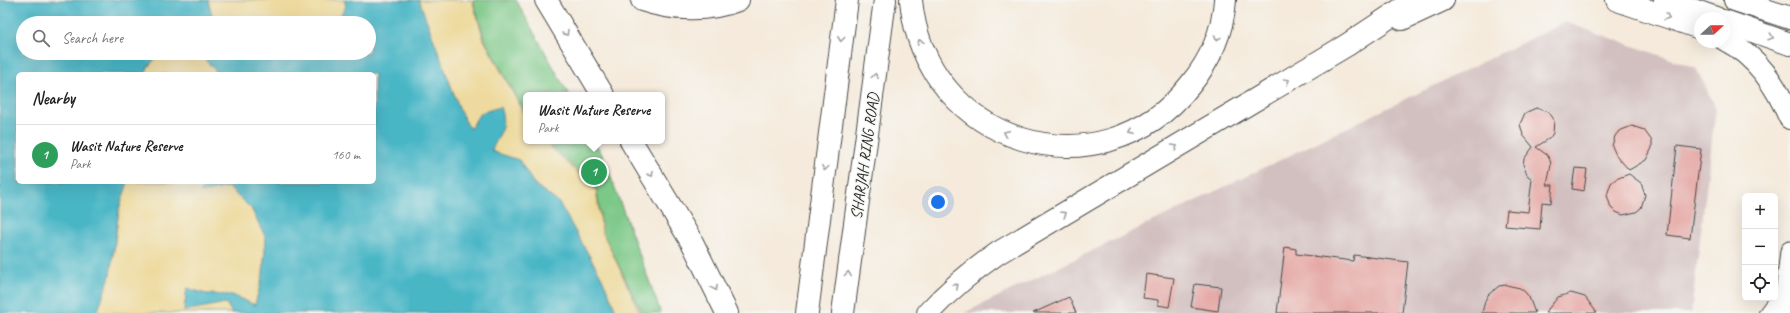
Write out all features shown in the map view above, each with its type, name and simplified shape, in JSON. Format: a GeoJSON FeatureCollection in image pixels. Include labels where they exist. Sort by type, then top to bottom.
{"type":"FeatureCollection","features":[{"type":"Feature","properties":{"kind":"main road"},"geometry":{"type":"LineString","coordinates":[[546,0],[601,92]]}},
{"type":"Feature","properties":{"kind":"main road"},"geometry":{"type":"LineString","coordinates":[[642,0],[659,6],[694,9],[738,0]]}},
{"type":"Feature","properties":{"kind":"main road"},"geometry":{"type":"LineString","coordinates":[[807,313],[847,0]]}},
{"type":"Feature","properties":{"kind":"main road","name":"SHARJAH RING ROAD"},"geometry":{"type":"LineString","coordinates":[[843,313],[885,0]]}},
{"type":"Feature","properties":{"kind":"main road"},"geometry":{"type":"LineString","coordinates":[[911,0],[917,37],[933,71],[957,101],[986,124],[1021,140],[1056,146],[1094,144],[1127,134],[1157,118],[1183,94],[1201,71],[1218,39],[1225,11],[1225,0]]}},
{"type":"Feature","properties":{"kind":"main road"},"geometry":{"type":"LineString","coordinates":[[928,313],[947,293],[971,272],[998,253],[1347,45],[1415,0]]}},
{"type":"Feature","properties":{"kind":"main road"},"geometry":{"type":"LineString","coordinates":[[1347,45],[1443,0]]}},
{"type":"Feature","properties":{"kind":"main road"},"geometry":{"type":"LineString","coordinates":[[1616,0],[1694,26]]}},
{"type":"Feature","properties":{"kind":"main road"},"geometry":{"type":"LineString","coordinates":[[1664,0],[1694,13]]}},
{"type":"Feature","properties":{"kind":"main road"},"geometry":{"type":"LineString","coordinates":[[1735,0],[1790,18]]}},
{"type":"Feature","properties":{"kind":"main road"},"geometry":{"type":"LineString","coordinates":[[1730,27],[1790,44]]}},
{"type":"Feature","properties":{"kind":"main road"},"geometry":{"type":"LineString","coordinates":[[1730,31],[1767,61],[1778,75],[1790,99]]}},
{"type":"Feature","properties":{"kind":"main road"},"geometry":{"type":"LineString","coordinates":[[1730,36],[1736,45],[1769,77],[1781,97],[1790,118]]}},
{"type":"Feature","properties":{"kind":"main road"},"geometry":{"type":"LineString","coordinates":[[633,144],[693,244],[726,313]]}},
{"type":"Feature","properties":{"kind":"main road"},"geometry":{"type":"LineString","coordinates":[[1783,313],[1790,250]]}},
{"type":"Feature","properties":{"kind":"street"},"geometry":{"type":"LineString","coordinates":[[1766,313],[1787,284]]}},
{"type":"Feature","properties":{"kind":"shaded area"},"geometry":{"type":"Polygon","coordinates":[[[1565,22],[1696,68],[1716,108],[1691,313],[964,313],[1565,22]]]}},
{"type":"Feature","properties":{"kind":"green space"},"geometry":{"type":"Polygon","coordinates":[[[473,0],[516,0],[567,92],[523,92],[523,109],[485,40],[473,0]]]}},
{"type":"Feature","properties":{"kind":"green space"},"geometry":{"type":"Polygon","coordinates":[[[549,144],[596,144],[603,156],[661,313],[642,313],[602,231],[597,189],[549,144]]]}},
{"type":"Feature","properties":{"kind":"sand"},"geometry":{"type":"Polygon","coordinates":[[[208,0],[344,0],[346,6],[340,16],[212,16],[208,0]]]}},
{"type":"Feature","properties":{"kind":"sand"},"geometry":{"type":"Polygon","coordinates":[[[419,0],[472,0],[484,40],[523,112],[523,144],[547,144],[596,190],[602,231],[640,313],[613,313],[615,308],[602,278],[559,203],[534,184],[519,160],[491,152],[501,131],[470,130],[461,113],[419,0]]]}},
{"type":"Feature","properties":{"kind":"sand"},"geometry":{"type":"Polygon","coordinates":[[[154,60],[206,60],[216,72],[146,72],[154,60]]]}},
{"type":"Feature","properties":{"kind":"sand"},"geometry":{"type":"Polygon","coordinates":[[[127,184],[206,184],[200,192],[228,187],[251,208],[266,238],[263,274],[255,305],[232,295],[206,294],[187,288],[184,310],[226,303],[232,313],[97,313],[114,251],[119,209],[127,184]]]}},
{"type":"Feature","properties":{"kind":"water"},"geometry":{"type":"Polygon","coordinates":[[[0,0],[208,0],[212,16],[16,16],[16,60],[154,60],[146,72],[16,72],[16,184],[127,184],[119,209],[110,276],[97,313],[0,313],[0,0]]]}},
{"type":"Feature","properties":{"kind":"water"},"geometry":{"type":"Polygon","coordinates":[[[344,0],[419,0],[461,113],[470,129],[480,113],[500,107],[503,120],[501,130],[491,151],[519,160],[534,184],[559,203],[602,278],[615,308],[613,313],[232,313],[226,303],[184,311],[187,288],[206,294],[232,295],[255,305],[263,274],[266,238],[251,208],[228,187],[200,193],[206,184],[376,184],[376,72],[216,72],[206,60],[376,60],[376,16],[340,16],[346,6],[344,0]]]}},
{"type":"Feature","properties":{"kind":"building"},"geometry":{"type":"Polygon","coordinates":[[[1536,108],[1548,112],[1554,121],[1553,133],[1550,138],[1536,147],[1547,155],[1550,160],[1551,165],[1547,185],[1553,185],[1551,203],[1542,202],[1540,229],[1505,226],[1507,210],[1528,212],[1532,179],[1527,175],[1523,164],[1524,159],[1533,147],[1523,135],[1520,124],[1525,113],[1536,108]]]}},
{"type":"Feature","properties":{"kind":"building"},"geometry":{"type":"Polygon","coordinates":[[[1632,126],[1644,130],[1652,141],[1652,148],[1646,160],[1629,170],[1616,155],[1612,146],[1615,136],[1619,131],[1632,126]]]}},
{"type":"Feature","properties":{"kind":"building"},"geometry":{"type":"Polygon","coordinates":[[[1677,146],[1701,149],[1690,238],[1667,235],[1677,146]]]}},
{"type":"Feature","properties":{"kind":"building"},"geometry":{"type":"Polygon","coordinates":[[[1575,168],[1587,169],[1584,191],[1572,189],[1575,168]]]}},
{"type":"Feature","properties":{"kind":"building"},"geometry":{"type":"Polygon","coordinates":[[[1629,174],[1641,183],[1645,195],[1641,208],[1636,212],[1623,215],[1611,208],[1607,195],[1611,183],[1616,179],[1629,174]]]}},
{"type":"Feature","properties":{"kind":"building"},"geometry":{"type":"Polygon","coordinates":[[[1285,247],[1296,249],[1296,254],[1353,261],[1354,255],[1408,262],[1402,313],[1277,313],[1285,247]]]}},
{"type":"Feature","properties":{"kind":"building"},"geometry":{"type":"Polygon","coordinates":[[[1146,274],[1174,278],[1169,307],[1158,305],[1158,300],[1143,298],[1146,274]]]}},
{"type":"Feature","properties":{"kind":"building"},"geometry":{"type":"Polygon","coordinates":[[[1195,284],[1221,287],[1218,311],[1191,307],[1195,284]]]}},
{"type":"Feature","properties":{"kind":"building"},"geometry":{"type":"Polygon","coordinates":[[[1506,285],[1520,288],[1525,292],[1529,297],[1535,313],[1482,313],[1488,295],[1499,286],[1506,285]]]}},
{"type":"Feature","properties":{"kind":"building"},"geometry":{"type":"Polygon","coordinates":[[[1571,293],[1585,297],[1597,313],[1545,313],[1558,297],[1571,293]]]}},
{"type":"Feature","properties":{"kind":"building"},"geometry":{"type":"Polygon","coordinates":[[[1069,297],[1076,313],[1033,313],[1069,297]]]}},
{"type":"Feature","properties":{"kind":"place","name":"Wasit Nature Reserve"},"geometry":{"type":"Point","coordinates":[594,172]}}]}
